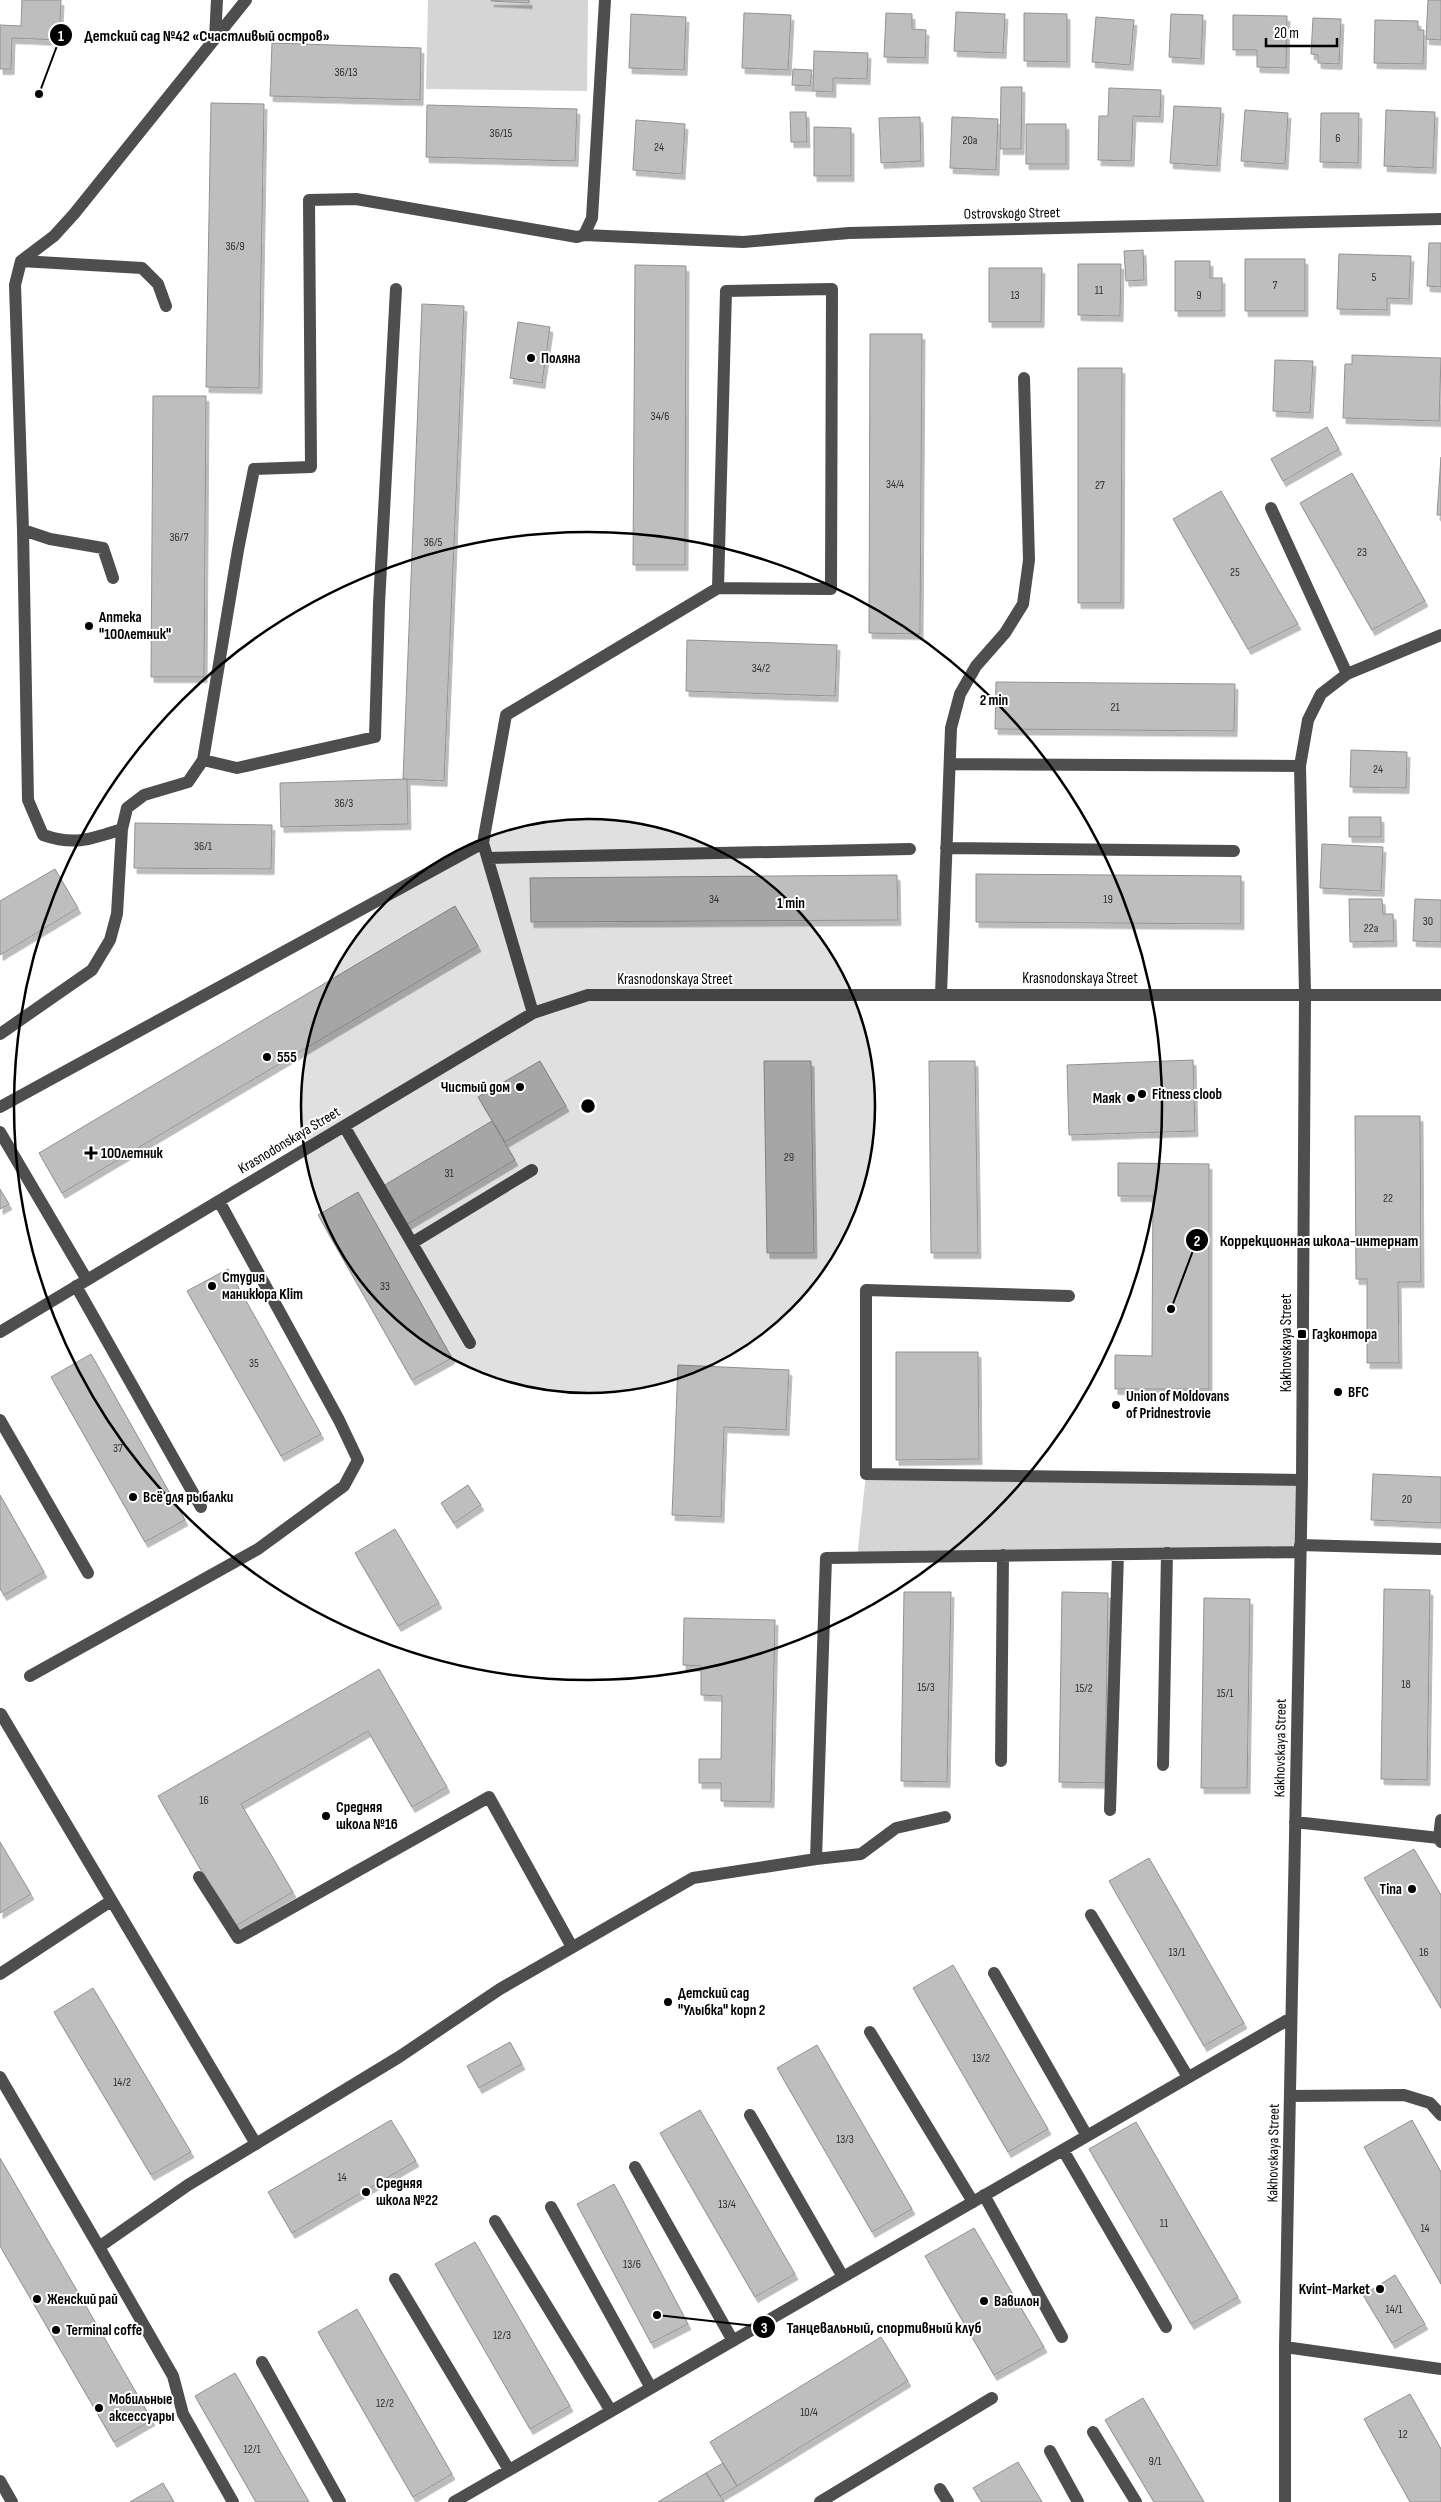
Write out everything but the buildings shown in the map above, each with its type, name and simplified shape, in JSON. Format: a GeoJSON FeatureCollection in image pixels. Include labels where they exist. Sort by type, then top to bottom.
{"type":"FeatureCollection","features":[{"type":"Feature","properties":{"kind":"street"},"geometry":{"type":"LineString","coordinates":[[215,38],[217,0]]}},
{"type":"Feature","properties":{"kind":"street"},"geometry":{"type":"LineString","coordinates":[[122,829],[85,842],[60,841],[43,835],[28,800],[26,776],[23,530],[14,285],[20,261],[54,236],[74,214],[246,0]]}},
{"type":"Feature","properties":{"kind":"street"},"geometry":{"type":"LineString","coordinates":[[584,236],[592,218],[605,0]]}},
{"type":"Feature","properties":{"kind":"street","name":"Ostrovskogo Street"},"geometry":{"type":"LineString","coordinates":[[203,760],[238,550],[254,468],[311,467],[309,200],[356,199],[577,237],[743,242],[849,233],[1441,219]]}},
{"type":"Feature","properties":{"kind":"street"},"geometry":{"type":"LineString","coordinates":[[20,261],[142,268],[158,284],[166,306]]}},
{"type":"Feature","properties":{"kind":"street"},"geometry":{"type":"LineString","coordinates":[[533,1013],[483,843],[506,715],[718,588],[831,589],[832,288],[726,290],[718,588]]}},
{"type":"Feature","properties":{"kind":"street"},"geometry":{"type":"LineString","coordinates":[[0,1034],[92,970],[110,940],[117,914],[122,829],[127,808],[144,795],[188,782],[203,760],[237,768],[375,737],[379,604],[396,289]]}},
{"type":"Feature","properties":{"kind":"street"},"geometry":{"type":"LineString","coordinates":[[941,994],[952,728],[960,694],[976,666],[1005,633],[1023,604],[1029,560],[1024,378]]}},
{"type":"Feature","properties":{"kind":"street"},"geometry":{"type":"LineString","coordinates":[[1271,508],[1347,674]]}},
{"type":"Feature","properties":{"kind":"street"},"geometry":{"type":"LineString","coordinates":[[23,530],[50,539],[103,548],[113,578]]}},
{"type":"Feature","properties":{"kind":"street","name":"Kakhovskaya Street"},"geometry":{"type":"LineString","coordinates":[[1285,2502],[1285,2347],[1302,1480],[1305,994],[1300,766],[1308,720],[1321,694],[1347,674],[1441,635]]}},
{"type":"Feature","properties":{"kind":"street"},"geometry":{"type":"LineString","coordinates":[[950,764],[1300,766]]}},
{"type":"Feature","properties":{"kind":"street"},"geometry":{"type":"LineString","coordinates":[[0,1107],[483,843]]}},
{"type":"Feature","properties":{"kind":"street"},"geometry":{"type":"LineString","coordinates":[[946,848],[1234,851]]}},
{"type":"Feature","properties":{"kind":"street"},"geometry":{"type":"LineString","coordinates":[[488,858],[910,849]]}},
{"type":"Feature","properties":{"kind":"street","name":"Krasnodonskaya Street"},"geometry":{"type":"LineString","coordinates":[[0,1332],[533,1013],[588,995],[1441,995]]}},
{"type":"Feature","properties":{"kind":"street"},"geometry":{"type":"LineString","coordinates":[[344,1126],[470,1343]]}},
{"type":"Feature","properties":{"kind":"street"},"geometry":{"type":"LineString","coordinates":[[0,1132],[87,1280]]}},
{"type":"Feature","properties":{"kind":"street"},"geometry":{"type":"LineString","coordinates":[[412,1243],[532,1170]]}},
{"type":"Feature","properties":{"kind":"street"},"geometry":{"type":"LineString","coordinates":[[30,1676],[258,1549],[344,1486],[358,1460],[339,1420],[219,1201]]}},
{"type":"Feature","properties":{"kind":"street"},"geometry":{"type":"LineString","coordinates":[[76,1286],[201,1507]]}},
{"type":"Feature","properties":{"kind":"street"},"geometry":{"type":"LineString","coordinates":[[1069,1296],[866,1290],[866,1474],[1302,1480]]}},
{"type":"Feature","properties":{"kind":"street"},"geometry":{"type":"LineString","coordinates":[[0,1420],[88,1573]]}},
{"type":"Feature","properties":{"kind":"street"},"geometry":{"type":"LineString","coordinates":[[816,1859],[826,1558],[1167,1553],[1300,1548],[1441,1550]]}},
{"type":"Feature","properties":{"kind":"street"},"geometry":{"type":"LineString","coordinates":[[1163,1765],[1167,1553]]}},
{"type":"Feature","properties":{"kind":"street"},"geometry":{"type":"LineString","coordinates":[[1110,1810],[1118,1554]]}},
{"type":"Feature","properties":{"kind":"street"},"geometry":{"type":"LineString","coordinates":[[1001,1761],[1003,1555]]}},
{"type":"Feature","properties":{"kind":"street"},"geometry":{"type":"LineString","coordinates":[[1,1714],[256,2144]]}},
{"type":"Feature","properties":{"kind":"street"},"geometry":{"type":"LineString","coordinates":[[199,1877],[238,1938],[489,1797],[572,1947]]}},
{"type":"Feature","properties":{"kind":"street"},"geometry":{"type":"LineString","coordinates":[[99,2248],[188,2185],[399,2057],[500,1989],[693,1878],[861,1854],[896,1828],[945,1817]]}},
{"type":"Feature","properties":{"kind":"street"},"geometry":{"type":"LineString","coordinates":[[1294,1822],[1440,1840],[1441,1820]]}},
{"type":"Feature","properties":{"kind":"street"},"geometry":{"type":"LineString","coordinates":[[0,1974],[111,1901]]}},
{"type":"Feature","properties":{"kind":"street"},"geometry":{"type":"LineString","coordinates":[[1091,1915],[1188,2077]]}},
{"type":"Feature","properties":{"kind":"street"},"geometry":{"type":"LineString","coordinates":[[994,1974],[1087,2136]]}},
{"type":"Feature","properties":{"kind":"street"},"geometry":{"type":"LineString","coordinates":[[454,2502],[1291,2018]]}},
{"type":"Feature","properties":{"kind":"street"},"geometry":{"type":"LineString","coordinates":[[870,2032],[978,2199],[1062,2336]]}},
{"type":"Feature","properties":{"kind":"street"},"geometry":{"type":"LineString","coordinates":[[0,2077],[173,2376],[183,2414],[233,2502]]}},
{"type":"Feature","properties":{"kind":"street"},"geometry":{"type":"LineString","coordinates":[[1290,2096],[1404,2095],[1436,2100],[1441,2115]]}},
{"type":"Feature","properties":{"kind":"street"},"geometry":{"type":"LineString","coordinates":[[750,2115],[843,2277]]}},
{"type":"Feature","properties":{"kind":"street"},"geometry":{"type":"LineString","coordinates":[[1063,2150],[1166,2326]]}},
{"type":"Feature","properties":{"kind":"street"},"geometry":{"type":"LineString","coordinates":[[635,2167],[733,2341]]}},
{"type":"Feature","properties":{"kind":"street"},"geometry":{"type":"LineString","coordinates":[[551,2207],[651,2388]]}},
{"type":"Feature","properties":{"kind":"street"},"geometry":{"type":"LineString","coordinates":[[496,2221],[610,2411]]}},
{"type":"Feature","properties":{"kind":"street"},"geometry":{"type":"LineString","coordinates":[[396,2280],[509,2470]]}},
{"type":"Feature","properties":{"kind":"street"},"geometry":{"type":"LineString","coordinates":[[1285,2347],[1441,2369]]}},
{"type":"Feature","properties":{"kind":"street"},"geometry":{"type":"LineString","coordinates":[[262,2362],[340,2502]]}},
{"type":"Feature","properties":{"kind":"street"},"geometry":{"type":"LineString","coordinates":[[820,2502],[992,2398]]}},
{"type":"Feature","properties":{"kind":"street"},"geometry":{"type":"LineString","coordinates":[[1093,2432],[1136,2502]]}},
{"type":"Feature","properties":{"kind":"street"},"geometry":{"type":"LineString","coordinates":[[1050,2451],[1078,2502]]}},
{"type":"Feature","properties":{"kind":"street"},"geometry":{"type":"LineString","coordinates":[[0,2481],[12,2502]]}},
{"type":"Feature","properties":{"kind":"street"},"geometry":{"type":"LineString","coordinates":[[940,2489],[948,2502]]}},
{"type":"Feature","properties":{"kind":"shaded area"},"geometry":{"type":"Polygon","coordinates":[[[428,0],[588,0],[587,91],[426,89],[428,0]]]}},
{"type":"Feature","properties":{"kind":"shaded area"},"geometry":{"type":"Polygon","coordinates":[[[866,1474],[1302,1480],[1300,1552],[857,1557],[866,1474]]]}},
{"type":"Feature","properties":{"kind":"place","name":"Детский сад №42 «Счастливый остров»"},"geometry":{"type":"Point","coordinates":[39,94]}},
{"type":"Feature","properties":{"kind":"place","name":"Поляна"},"geometry":{"type":"Point","coordinates":[531,358]}},
{"type":"Feature","properties":{"kind":"place","name":"Аптека \"100летник\""},"geometry":{"type":"Point","coordinates":[89,626]}},
{"type":"Feature","properties":{"kind":"place","name":"555"},"geometry":{"type":"Point","coordinates":[267,1057]}},
{"type":"Feature","properties":{"kind":"place","name":"Чистый дом"},"geometry":{"type":"Point","coordinates":[520,1087]}},
{"type":"Feature","properties":{"kind":"place","name":"Fitness cloob"},"geometry":{"type":"Point","coordinates":[1142,1094]}},
{"type":"Feature","properties":{"kind":"place","name":"Маяк"},"geometry":{"type":"Point","coordinates":[1131,1098]}},
{"type":"Feature","properties":{"kind":"place","name":"100летник"},"geometry":{"type":"Point","coordinates":[91,1153]}},
{"type":"Feature","properties":{"kind":"place","name":"Студия маникюра Klim"},"geometry":{"type":"Point","coordinates":[212,1286]}},
{"type":"Feature","properties":{"kind":"place","name":"Коррекционная школа-интернат"},"geometry":{"type":"Point","coordinates":[1171,1309]}},
{"type":"Feature","properties":{"kind":"place","name":"Газконтора"},"geometry":{"type":"Point","coordinates":[1302,1334]}},
{"type":"Feature","properties":{"kind":"place","name":"BFC"},"geometry":{"type":"Point","coordinates":[1338,1392]}},
{"type":"Feature","properties":{"kind":"place","name":"Union of Moldovans of Pridnestrovie"},"geometry":{"type":"Point","coordinates":[1116,1405]}},
{"type":"Feature","properties":{"kind":"place","name":"Всё для рыбалки"},"geometry":{"type":"Point","coordinates":[133,1497]}},
{"type":"Feature","properties":{"kind":"place","name":"Средняя школа №16"},"geometry":{"type":"Point","coordinates":[326,1816]}},
{"type":"Feature","properties":{"kind":"place","name":"Tina"},"geometry":{"type":"Point","coordinates":[1412,1889]}},
{"type":"Feature","properties":{"kind":"place","name":"Детский сад \"Улыбка\" корп 2"},"geometry":{"type":"Point","coordinates":[668,2002]}},
{"type":"Feature","properties":{"kind":"place","name":"Средняя школа №22"},"geometry":{"type":"Point","coordinates":[366,2192]}},
{"type":"Feature","properties":{"kind":"place","name":"Kvint-Market"},"geometry":{"type":"Point","coordinates":[1380,2289]}},
{"type":"Feature","properties":{"kind":"place","name":"Женский рай"},"geometry":{"type":"Point","coordinates":[37,2299]}},
{"type":"Feature","properties":{"kind":"place","name":"Вавилон"},"geometry":{"type":"Point","coordinates":[984,2301]}},
{"type":"Feature","properties":{"kind":"place","name":"Танцевальный, спортивный клуб"},"geometry":{"type":"Point","coordinates":[657,2315]}},
{"type":"Feature","properties":{"kind":"place","name":"Terminal coffe"},"geometry":{"type":"Point","coordinates":[56,2330]}},
{"type":"Feature","properties":{"kind":"place","name":"Мобильные аксессуары"},"geometry":{"type":"Point","coordinates":[99,2408]}}]}
